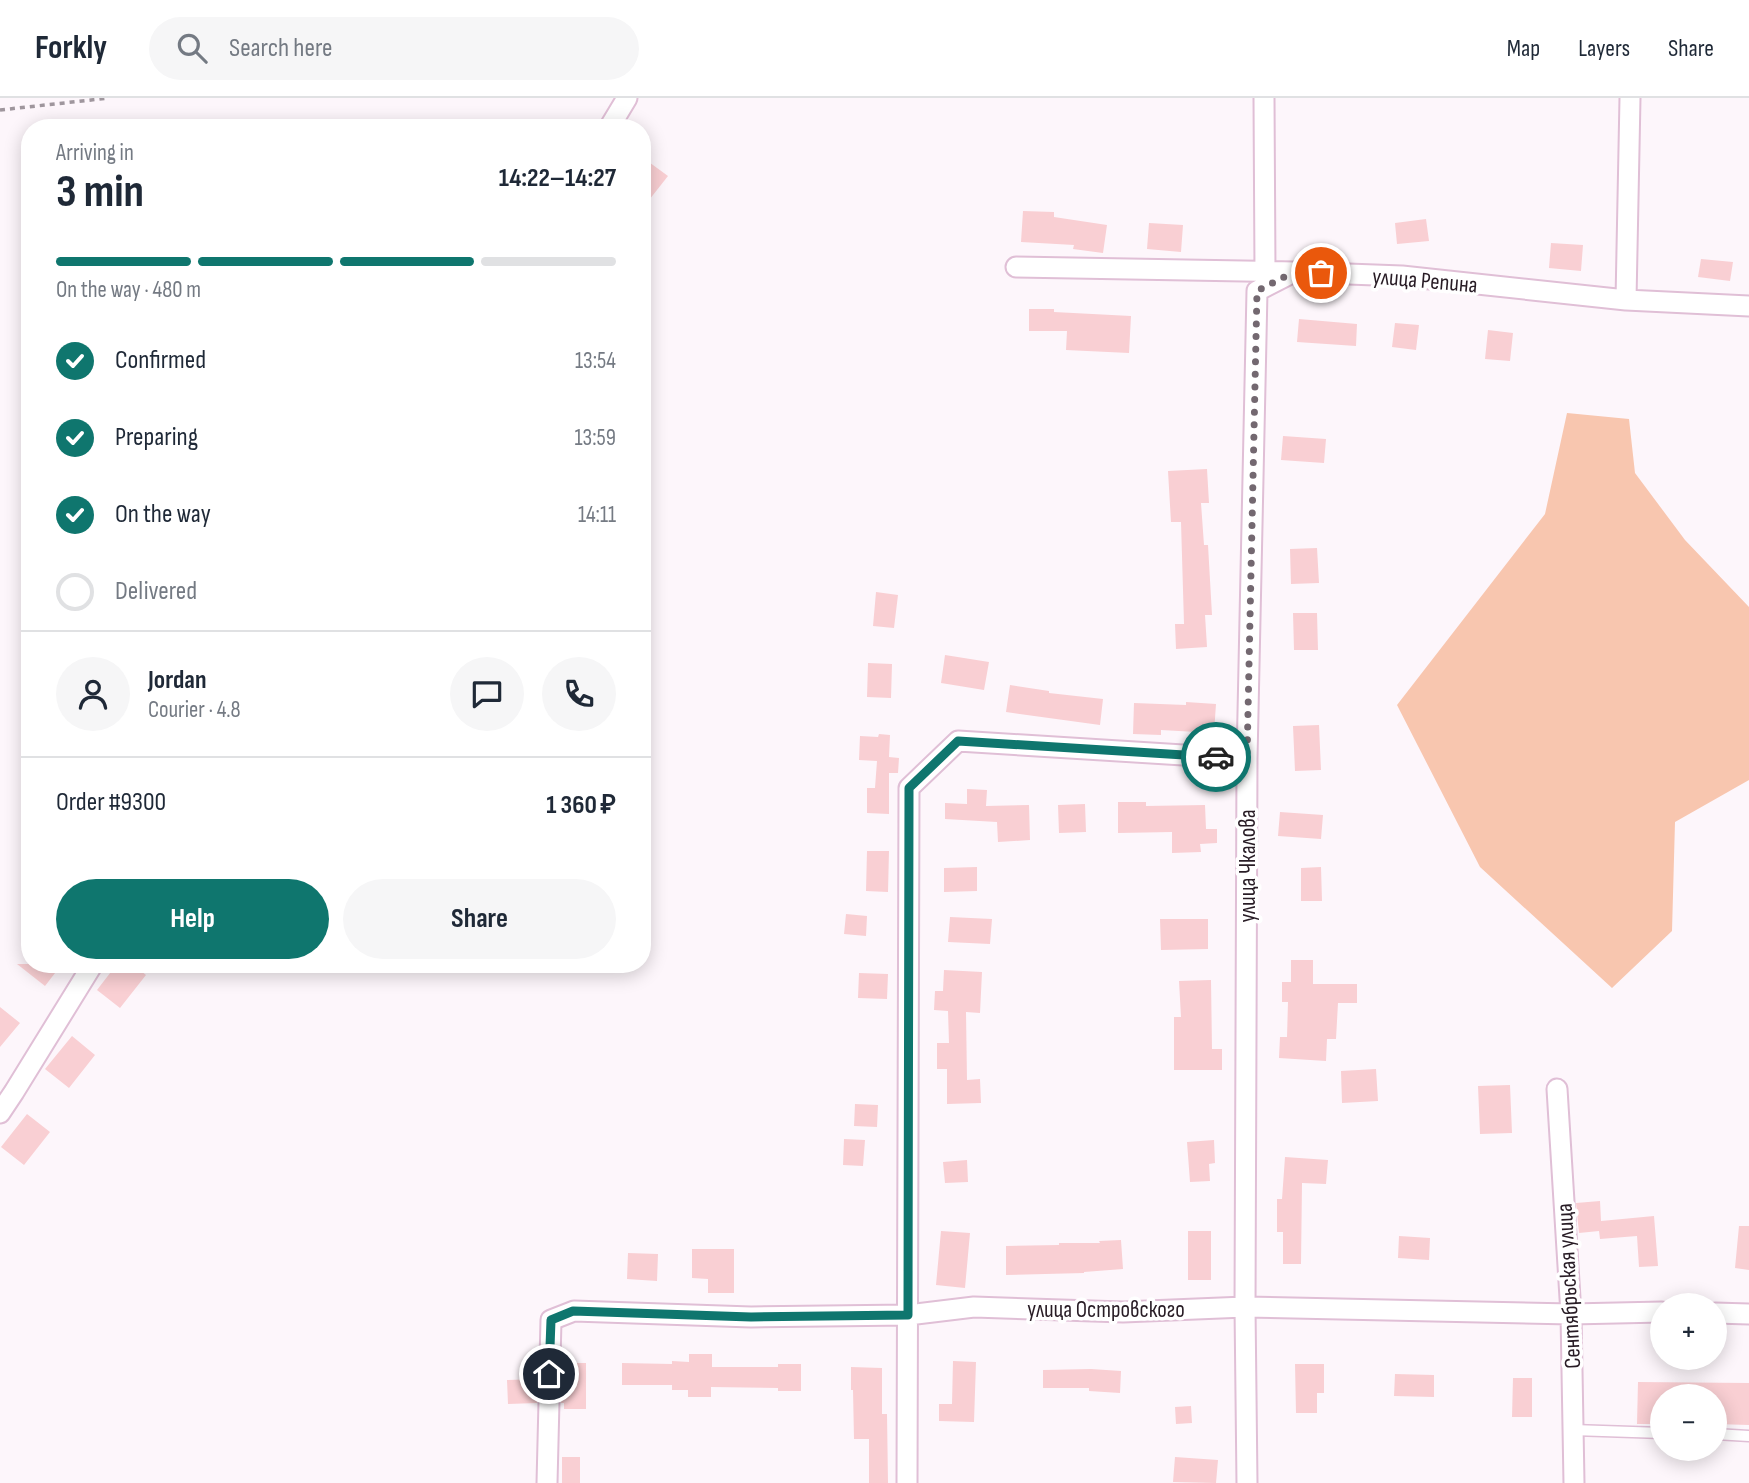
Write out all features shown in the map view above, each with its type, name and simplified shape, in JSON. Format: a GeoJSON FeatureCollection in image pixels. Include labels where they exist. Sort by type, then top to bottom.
{"type":"FeatureCollection","features":[{"type":"Feature","properties":{"kind":"street"},"geometry":{"type":"LineString","coordinates":[[614,119],[627,98]]}},
{"type":"Feature","properties":{"kind":"street"},"geometry":{"type":"LineString","coordinates":[[1264,98],[1265,271]]}},
{"type":"Feature","properties":{"kind":"street"},"geometry":{"type":"LineString","coordinates":[[1626,300],[1630,98]]}},
{"type":"Feature","properties":{"kind":"street","name":"улица Репина"},"geometry":{"type":"LineString","coordinates":[[1016,267],[1402,276],[1626,300],[1749,306]]}},
{"type":"Feature","properties":{"kind":"street","name":"улица Чкалова"},"geometry":{"type":"LineString","coordinates":[[1247,1483],[1247,759],[1257,291],[1294,272]]}},
{"type":"Feature","properties":{"kind":"street"},"geometry":{"type":"LineString","coordinates":[[907,1483],[909,788],[958,741],[1247,759]]}},
{"type":"Feature","properties":{"kind":"street"},"geometry":{"type":"LineString","coordinates":[[0,1112],[87,973]]}},
{"type":"Feature","properties":{"kind":"street","name":"Сентябрьская улица"},"geometry":{"type":"LineString","coordinates":[[1557,1089],[1571,1314],[1574,1483]]}},
{"type":"Feature","properties":{"kind":"street","name":"улица Островского"},"geometry":{"type":"LineString","coordinates":[[547,1483],[551,1320],[573,1311],[751,1317],[908,1315],[974,1307],[1123,1312],[1245,1307],[1571,1314],[1650,1312]]}},
{"type":"Feature","properties":{"kind":"street"},"geometry":{"type":"LineString","coordinates":[[1727,1313],[1749,1314]]}},
{"type":"Feature","properties":{"kind":"lane"},"geometry":{"type":"LineString","coordinates":[[1573,1430],[1650,1433]]}},
{"type":"Feature","properties":{"kind":"lane"},"geometry":{"type":"LineString","coordinates":[[1727,1435],[1749,1436]]}},
{"type":"Feature","properties":{"kind":"path"},"geometry":{"type":"LineString","coordinates":[[0,110],[109,98]]}},
{"type":"Feature","properties":{"kind":"shaded area"},"geometry":{"type":"Polygon","coordinates":[[[1567,413],[1629,419],[1635,473],[1685,540],[1749,607],[1749,780],[1675,822],[1672,931],[1612,988],[1480,867],[1397,705],[1545,514],[1567,413]]]}},
{"type":"Feature","properties":{"kind":"building"},"geometry":{"type":"Polygon","coordinates":[[[651,164],[668,176],[651,198],[651,164]]]}},
{"type":"Feature","properties":{"kind":"building"},"geometry":{"type":"Polygon","coordinates":[[[1023,211],[1054,212],[1054,217],[1107,225],[1103,253],[1073,249],[1074,245],[1021,242],[1023,211]]]}},
{"type":"Feature","properties":{"kind":"building"},"geometry":{"type":"Polygon","coordinates":[[[1426,219],[1429,241],[1397,244],[1395,223],[1426,219]]]}},
{"type":"Feature","properties":{"kind":"building"},"geometry":{"type":"Polygon","coordinates":[[[1149,223],[1183,225],[1181,252],[1147,249],[1149,223]]]}},
{"type":"Feature","properties":{"kind":"building"},"geometry":{"type":"Polygon","coordinates":[[[1551,243],[1583,245],[1581,271],[1549,268],[1551,243]]]}},
{"type":"Feature","properties":{"kind":"building"},"geometry":{"type":"Polygon","coordinates":[[[1701,259],[1733,262],[1730,281],[1698,277],[1701,259]]]}},
{"type":"Feature","properties":{"kind":"building"},"geometry":{"type":"Polygon","coordinates":[[[1029,309],[1131,316],[1129,353],[1066,350],[1067,331],[1029,331],[1029,309]]]}},
{"type":"Feature","properties":{"kind":"building"},"geometry":{"type":"Polygon","coordinates":[[[1299,319],[1357,324],[1356,346],[1297,342],[1299,319]]]}},
{"type":"Feature","properties":{"kind":"building"},"geometry":{"type":"Polygon","coordinates":[[[1395,323],[1419,325],[1416,350],[1392,347],[1395,323]]]}},
{"type":"Feature","properties":{"kind":"building"},"geometry":{"type":"Polygon","coordinates":[[[1488,330],[1513,333],[1510,361],[1485,359],[1488,330]]]}},
{"type":"Feature","properties":{"kind":"building"},"geometry":{"type":"Polygon","coordinates":[[[1283,436],[1326,439],[1324,463],[1281,460],[1283,436]]]}},
{"type":"Feature","properties":{"kind":"building"},"geometry":{"type":"Polygon","coordinates":[[[1207,469],[1209,503],[1201,503],[1204,545],[1208,545],[1212,615],[1205,615],[1207,647],[1176,649],[1175,624],[1184,624],[1181,522],[1171,522],[1168,471],[1207,469]]]}},
{"type":"Feature","properties":{"kind":"building"},"geometry":{"type":"Polygon","coordinates":[[[1317,548],[1319,583],[1291,584],[1290,549],[1317,548]]]}},
{"type":"Feature","properties":{"kind":"building"},"geometry":{"type":"Polygon","coordinates":[[[876,592],[898,595],[894,628],[873,626],[876,592]]]}},
{"type":"Feature","properties":{"kind":"building"},"geometry":{"type":"Polygon","coordinates":[[[1293,613],[1317,613],[1318,650],[1294,650],[1293,613]]]}},
{"type":"Feature","properties":{"kind":"building"},"geometry":{"type":"Polygon","coordinates":[[[945,655],[989,662],[984,690],[941,683],[945,655]]]}},
{"type":"Feature","properties":{"kind":"building"},"geometry":{"type":"Polygon","coordinates":[[[868,663],[892,664],[891,698],[867,697],[868,663]]]}},
{"type":"Feature","properties":{"kind":"building"},"geometry":{"type":"Polygon","coordinates":[[[1010,685],[1049,693],[1103,699],[1100,725],[1006,712],[1010,685]]]}},
{"type":"Feature","properties":{"kind":"building"},"geometry":{"type":"Polygon","coordinates":[[[1186,702],[1216,704],[1214,733],[1161,730],[1161,735],[1133,734],[1134,703],[1186,705],[1186,702]]]}},
{"type":"Feature","properties":{"kind":"building"},"geometry":{"type":"Polygon","coordinates":[[[1319,725],[1321,770],[1295,771],[1293,726],[1319,725]]]}},
{"type":"Feature","properties":{"kind":"building"},"geometry":{"type":"Polygon","coordinates":[[[879,734],[890,735],[889,757],[899,758],[898,773],[889,773],[889,814],[867,813],[867,788],[875,788],[877,761],[859,760],[860,736],[878,737],[879,734]]]}},
{"type":"Feature","properties":{"kind":"building"},"geometry":{"type":"Polygon","coordinates":[[[967,789],[987,790],[986,806],[1029,805],[1030,840],[998,842],[997,822],[945,819],[945,803],[967,804],[967,789]]]}},
{"type":"Feature","properties":{"kind":"building"},"geometry":{"type":"Polygon","coordinates":[[[1118,802],[1146,802],[1146,806],[1205,805],[1206,829],[1217,829],[1217,843],[1200,844],[1201,852],[1172,853],[1172,832],[1118,833],[1118,802]]]}},
{"type":"Feature","properties":{"kind":"building"},"geometry":{"type":"Polygon","coordinates":[[[1085,804],[1086,832],[1059,833],[1058,805],[1085,804]]]}},
{"type":"Feature","properties":{"kind":"building"},"geometry":{"type":"Polygon","coordinates":[[[1280,812],[1323,815],[1321,839],[1278,836],[1280,812]]]}},
{"type":"Feature","properties":{"kind":"building"},"geometry":{"type":"Polygon","coordinates":[[[867,851],[889,851],[888,892],[866,891],[867,851]]]}},
{"type":"Feature","properties":{"kind":"building"},"geometry":{"type":"Polygon","coordinates":[[[977,867],[977,891],[944,892],[944,868],[977,867]]]}},
{"type":"Feature","properties":{"kind":"building"},"geometry":{"type":"Polygon","coordinates":[[[1321,867],[1322,901],[1301,901],[1301,868],[1321,867]]]}},
{"type":"Feature","properties":{"kind":"building"},"geometry":{"type":"Polygon","coordinates":[[[846,914],[867,916],[866,936],[844,934],[846,914]]]}},
{"type":"Feature","properties":{"kind":"building"},"geometry":{"type":"Polygon","coordinates":[[[950,917],[992,919],[990,944],[948,942],[950,917]]]}},
{"type":"Feature","properties":{"kind":"building"},"geometry":{"type":"Polygon","coordinates":[[[1160,919],[1208,919],[1208,949],[1161,950],[1160,919]]]}},
{"type":"Feature","properties":{"kind":"building"},"geometry":{"type":"Polygon","coordinates":[[[1291,960],[1313,960],[1313,984],[1357,984],[1357,1003],[1338,1003],[1336,1039],[1327,1039],[1326,1061],[1279,1058],[1280,1037],[1287,1037],[1288,1002],[1282,1002],[1282,982],[1291,982],[1291,960]]]}},
{"type":"Feature","properties":{"kind":"building"},"geometry":{"type":"Polygon","coordinates":[[[944,970],[982,972],[980,1013],[966,1012],[967,1080],[980,1079],[981,1103],[947,1104],[947,1069],[937,1069],[937,1043],[949,1043],[948,1011],[934,1010],[935,991],[943,991],[944,970]]]}},
{"type":"Feature","properties":{"kind":"building"},"geometry":{"type":"Polygon","coordinates":[[[28,973],[55,973],[45,986],[28,973]]]}},
{"type":"Feature","properties":{"kind":"building"},"geometry":{"type":"Polygon","coordinates":[[[110,973],[146,975],[120,1008],[97,990],[110,973]]]}},
{"type":"Feature","properties":{"kind":"building"},"geometry":{"type":"Polygon","coordinates":[[[859,973],[888,974],[887,999],[858,998],[859,973]]]}},
{"type":"Feature","properties":{"kind":"building"},"geometry":{"type":"Polygon","coordinates":[[[1211,980],[1212,1049],[1222,1049],[1222,1070],[1174,1070],[1174,1017],[1181,1017],[1179,981],[1211,980]]]}},
{"type":"Feature","properties":{"kind":"building"},"geometry":{"type":"Polygon","coordinates":[[[0,1007],[20,1023],[0,1047],[0,1007]]]}},
{"type":"Feature","properties":{"kind":"building"},"geometry":{"type":"Polygon","coordinates":[[[72,1036],[95,1055],[69,1088],[45,1069],[72,1036]]]}},
{"type":"Feature","properties":{"kind":"building"},"geometry":{"type":"Polygon","coordinates":[[[1376,1069],[1378,1101],[1342,1103],[1341,1071],[1376,1069]]]}},
{"type":"Feature","properties":{"kind":"building"},"geometry":{"type":"Polygon","coordinates":[[[1510,1085],[1512,1133],[1480,1134],[1478,1086],[1510,1085]]]}},
{"type":"Feature","properties":{"kind":"building"},"geometry":{"type":"Polygon","coordinates":[[[855,1104],[878,1105],[877,1127],[854,1126],[855,1104]]]}},
{"type":"Feature","properties":{"kind":"building"},"geometry":{"type":"Polygon","coordinates":[[[27,1114],[50,1132],[24,1165],[1,1147],[27,1114]]]}},
{"type":"Feature","properties":{"kind":"building"},"geometry":{"type":"Polygon","coordinates":[[[844,1139],[865,1140],[863,1166],[843,1165],[844,1139]]]}},
{"type":"Feature","properties":{"kind":"building"},"geometry":{"type":"Polygon","coordinates":[[[1214,1140],[1215,1163],[1209,1164],[1210,1181],[1190,1182],[1187,1142],[1214,1140]]]}},
{"type":"Feature","properties":{"kind":"building"},"geometry":{"type":"Polygon","coordinates":[[[1285,1157],[1328,1160],[1326,1184],[1302,1183],[1301,1264],[1283,1264],[1283,1232],[1277,1232],[1277,1199],[1282,1199],[1285,1157]]]}},
{"type":"Feature","properties":{"kind":"building"},"geometry":{"type":"Polygon","coordinates":[[[967,1160],[968,1182],[945,1183],[943,1162],[967,1160]]]}},
{"type":"Feature","properties":{"kind":"building"},"geometry":{"type":"Polygon","coordinates":[[[1600,1201],[1601,1221],[1654,1216],[1658,1266],[1639,1267],[1637,1236],[1600,1239],[1599,1231],[1579,1233],[1576,1203],[1600,1201]]]}},
{"type":"Feature","properties":{"kind":"building"},"geometry":{"type":"Polygon","coordinates":[[[1739,1226],[1749,1226],[1749,1270],[1735,1268],[1739,1226]]]}},
{"type":"Feature","properties":{"kind":"building"},"geometry":{"type":"Polygon","coordinates":[[[941,1231],[970,1233],[965,1288],[936,1285],[941,1231]]]}},
{"type":"Feature","properties":{"kind":"building"},"geometry":{"type":"Polygon","coordinates":[[[1188,1231],[1211,1231],[1211,1280],[1188,1280],[1188,1231]]]}},
{"type":"Feature","properties":{"kind":"building"},"geometry":{"type":"Polygon","coordinates":[[[1399,1236],[1430,1238],[1429,1260],[1398,1258],[1399,1236]]]}},
{"type":"Feature","properties":{"kind":"building"},"geometry":{"type":"Polygon","coordinates":[[[1121,1240],[1123,1269],[1006,1275],[1006,1246],[1121,1240]]]}},
{"type":"Feature","properties":{"kind":"building"},"geometry":{"type":"Polygon","coordinates":[[[692,1249],[734,1249],[734,1293],[708,1293],[708,1279],[692,1278],[692,1249]]]}},
{"type":"Feature","properties":{"kind":"building"},"geometry":{"type":"Polygon","coordinates":[[[628,1253],[658,1254],[657,1281],[627,1279],[628,1253]]]}},
{"type":"Feature","properties":{"kind":"building"},"geometry":{"type":"Polygon","coordinates":[[[689,1354],[712,1354],[712,1367],[778,1367],[778,1364],[801,1364],[801,1391],[711,1387],[711,1397],[688,1397],[688,1390],[672,1390],[672,1385],[622,1385],[622,1363],[689,1362],[689,1354]]]}},
{"type":"Feature","properties":{"kind":"building"},"geometry":{"type":"Polygon","coordinates":[[[953,1361],[976,1362],[974,1422],[939,1421],[939,1404],[952,1404],[953,1361]]]}},
{"type":"Feature","properties":{"kind":"building"},"geometry":{"type":"Polygon","coordinates":[[[564,1363],[586,1363],[586,1409],[564,1409],[564,1403],[561,1403],[564,1363]]]}},
{"type":"Feature","properties":{"kind":"building"},"geometry":{"type":"Polygon","coordinates":[[[1295,1364],[1324,1364],[1324,1393],[1317,1393],[1317,1413],[1296,1413],[1295,1364]]]}},
{"type":"Feature","properties":{"kind":"building"},"geometry":{"type":"Polygon","coordinates":[[[851,1367],[882,1368],[882,1414],[887,1414],[888,1483],[869,1483],[869,1439],[854,1439],[851,1367]]]}},
{"type":"Feature","properties":{"kind":"building"},"geometry":{"type":"Polygon","coordinates":[[[1043,1370],[1121,1371],[1120,1393],[1089,1391],[1089,1388],[1043,1388],[1043,1370]]]}},
{"type":"Feature","properties":{"kind":"building"},"geometry":{"type":"Polygon","coordinates":[[[1395,1374],[1434,1375],[1434,1397],[1394,1396],[1395,1374]]]}},
{"type":"Feature","properties":{"kind":"building"},"geometry":{"type":"Polygon","coordinates":[[[1513,1378],[1532,1378],[1532,1417],[1512,1417],[1513,1378]]]}},
{"type":"Feature","properties":{"kind":"building"},"geometry":{"type":"Polygon","coordinates":[[[537,1379],[537,1403],[508,1404],[507,1380],[537,1379]]]}},
{"type":"Feature","properties":{"kind":"building"},"geometry":{"type":"Polygon","coordinates":[[[1638,1382],[1749,1383],[1749,1425],[1727,1424],[1727,1384],[1650,1384],[1650,1424],[1637,1424],[1638,1382]]]}},
{"type":"Feature","properties":{"kind":"building"},"geometry":{"type":"Polygon","coordinates":[[[1191,1406],[1192,1423],[1176,1424],[1175,1407],[1191,1406]]]}},
{"type":"Feature","properties":{"kind":"building"},"geometry":{"type":"Polygon","coordinates":[[[562,1457],[580,1457],[580,1483],[562,1483],[562,1457]]]}},
{"type":"Feature","properties":{"kind":"building"},"geometry":{"type":"Polygon","coordinates":[[[1175,1457],[1218,1460],[1216,1483],[1173,1482],[1175,1457]]]}},
{"type":"Feature","properties":{"kind":"way so far"},"geometry":{"type":"LineString","coordinates":[[1216,757],[1247,759],[1257,291],[1294,272],[1321,273]]}},
{"type":"Feature","properties":{"kind":"route"},"geometry":{"type":"LineString","coordinates":[[549,1374],[551,1320],[573,1311],[751,1317],[908,1315],[909,788],[958,741],[1216,757]]}}]}
